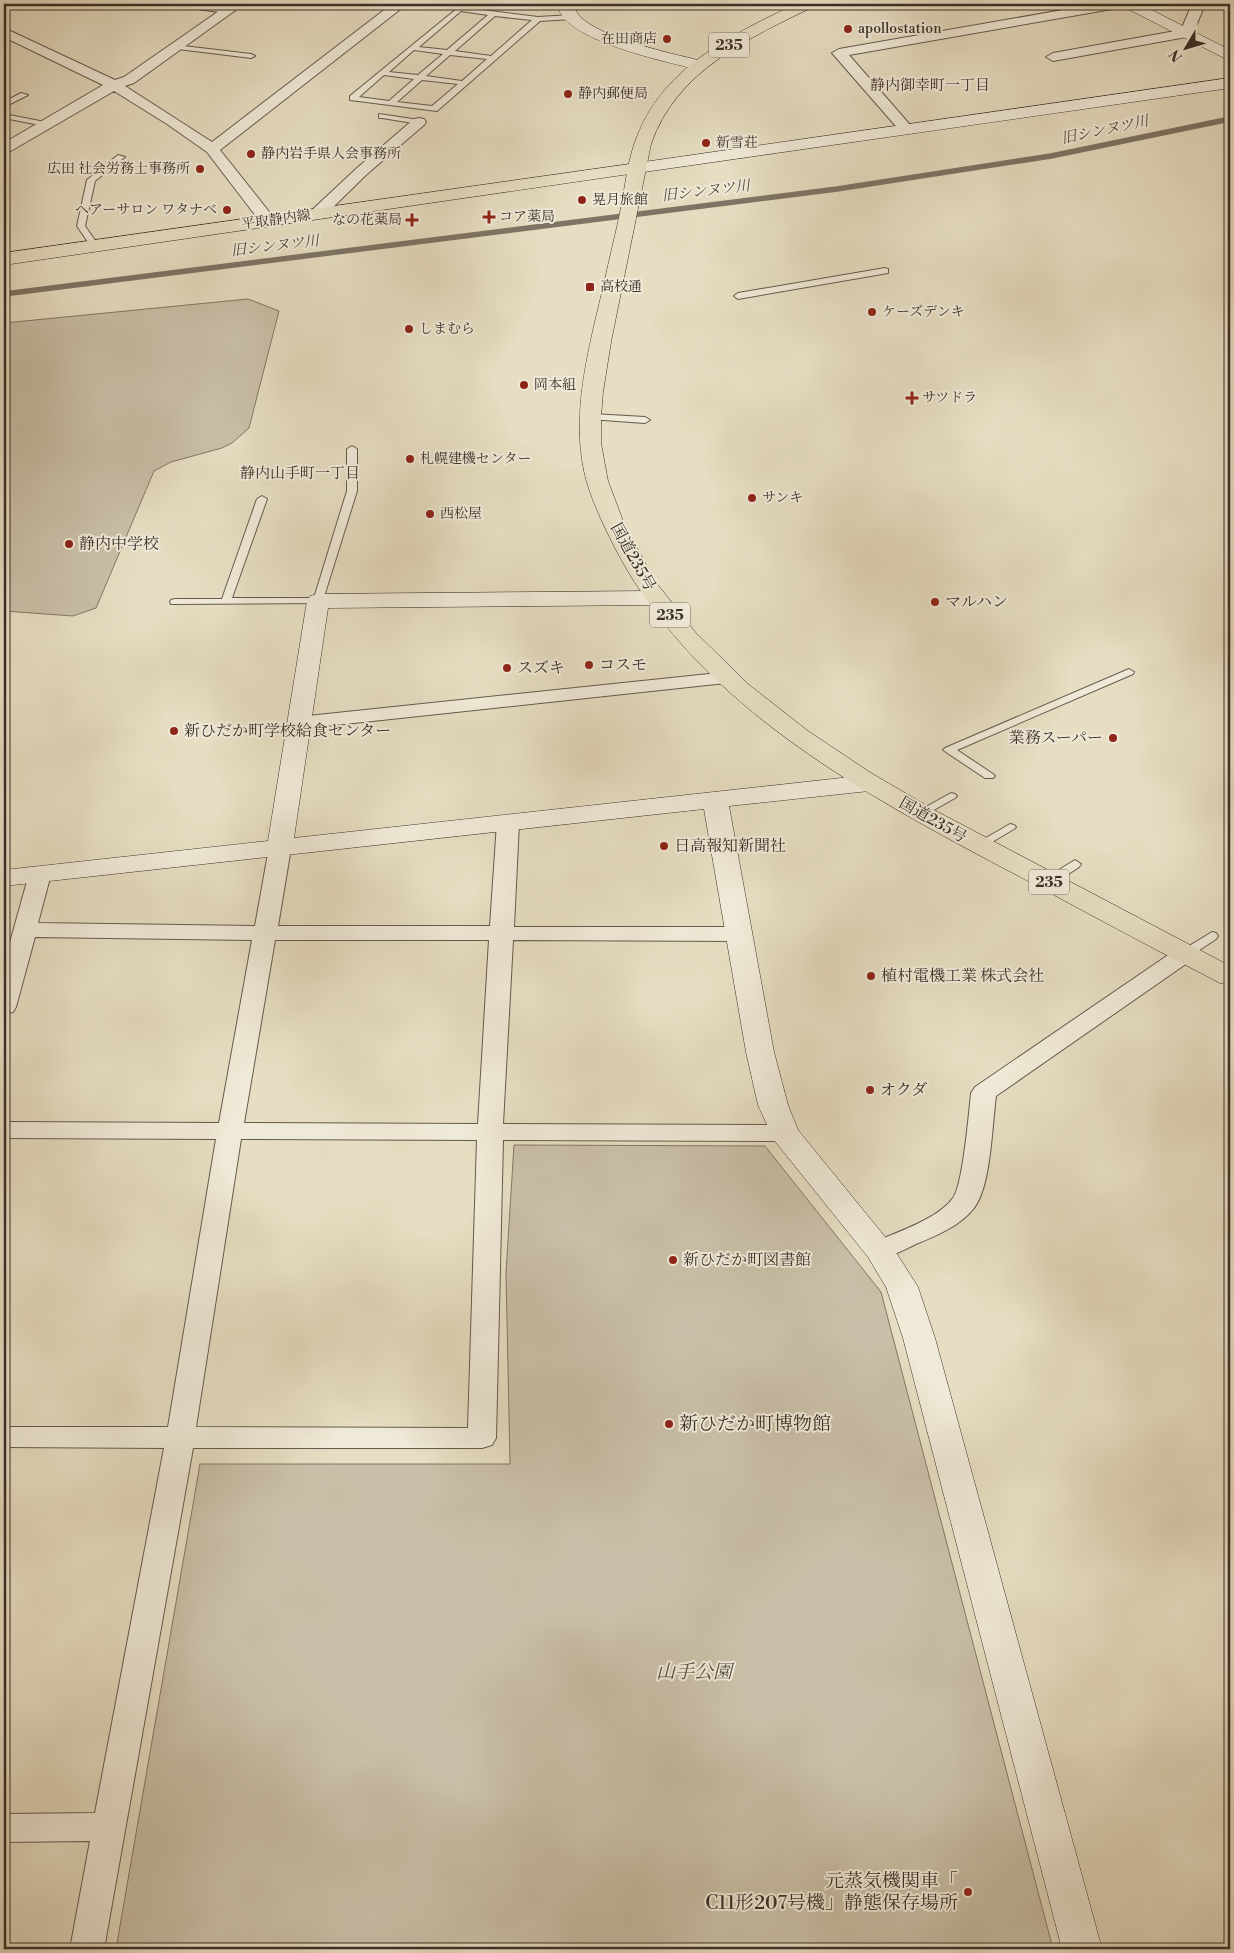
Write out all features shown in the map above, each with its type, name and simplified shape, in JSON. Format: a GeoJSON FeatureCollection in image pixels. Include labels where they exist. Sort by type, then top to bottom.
{"type":"FeatureCollection","features":[{"type":"Feature","properties":{"kind":"main road","name":"国道235号"},"geometry":{"type":"LineString","coordinates":[[808,4],[734,41],[700,65],[662,104],[648,127],[637,168],[594,374],[592,417],[594,469],[605,501],[631,560],[655,598],[728,678],[775,718],[869,783],[978,846],[1230,977]]}},
{"type":"Feature","properties":{"kind":"main road","name":"平取静内線"},"geometry":{"type":"LineString","coordinates":[[4,259],[637,168]]}},
{"type":"Feature","properties":{"kind":"street"},"geometry":{"type":"LineString","coordinates":[[212,149],[400,4]]}},
{"type":"Feature","properties":{"kind":"street"},"geometry":{"type":"LineString","coordinates":[[906,129],[839,53],[1118,4]]}},
{"type":"Feature","properties":{"kind":"street"},"geometry":{"type":"LineString","coordinates":[[1129,4],[1230,56]]}},
{"type":"Feature","properties":{"kind":"street"},"geometry":{"type":"LineString","coordinates":[[1187,33],[1198,4]]}},
{"type":"Feature","properties":{"kind":"street"},"geometry":{"type":"LineString","coordinates":[[4,149],[114,85],[130,80],[232,7]]}},
{"type":"Feature","properties":{"kind":"street"},"geometry":{"type":"LineString","coordinates":[[569,11],[582,26],[601,35],[700,65]]}},
{"type":"Feature","properties":{"kind":"street"},"geometry":{"type":"LineString","coordinates":[[4,32],[114,85],[172,121],[212,149],[268,221]]}},
{"type":"Feature","properties":{"kind":"street"},"geometry":{"type":"LineString","coordinates":[[1053,57],[1187,33]]}},
{"type":"Feature","properties":{"kind":"street"},"geometry":{"type":"LineString","coordinates":[[10,48],[24,41]]}},
{"type":"Feature","properties":{"kind":"street"},"geometry":{"type":"LineString","coordinates":[[637,168],[1230,83]]}},
{"type":"Feature","properties":{"kind":"street"},"geometry":{"type":"LineString","coordinates":[[317,214],[362,171],[419,122]]}},
{"type":"Feature","properties":{"kind":"street"},"geometry":{"type":"LineString","coordinates":[[88,1949],[180,1438],[230,1130],[280,848],[318,601],[655,598]]}},
{"type":"Feature","properties":{"kind":"street"},"geometry":{"type":"LineString","coordinates":[[298,723],[728,678]]}},
{"type":"Feature","properties":{"kind":"street"},"geometry":{"type":"LineString","coordinates":[[4,878],[869,783]]}},
{"type":"Feature","properties":{"kind":"street"},"geometry":{"type":"LineString","coordinates":[[715,800],[760,1052],[772,1106],[784,1133],[879,1250],[902,1287],[919,1338],[1082,1949]]}},
{"type":"Feature","properties":{"kind":"street"},"geometry":{"type":"LineString","coordinates":[[4,1437],[482,1438],[490,1133],[508,823]]}},
{"type":"Feature","properties":{"kind":"street"},"geometry":{"type":"LineString","coordinates":[[4,1007],[40,874]]}},
{"type":"Feature","properties":{"kind":"street"},"geometry":{"type":"LineString","coordinates":[[26,930],[264,933],[740,934]]}},
{"type":"Feature","properties":{"kind":"street"},"geometry":{"type":"LineString","coordinates":[[879,1250],[943,1220],[966,1201],[975,1163],[984,1093],[1185,954]]}},
{"type":"Feature","properties":{"kind":"street"},"geometry":{"type":"LineString","coordinates":[[4,1130],[784,1133]]}},
{"type":"Feature","properties":{"kind":"street"},"geometry":{"type":"LineString","coordinates":[[4,1828],[109,1827]]}},
{"type":"Feature","properties":{"kind":"lane"},"geometry":{"type":"LineString","coordinates":[[63,4],[73,4]]}},
{"type":"Feature","properties":{"kind":"lane"},"geometry":{"type":"LineString","coordinates":[[174,4],[232,7]]}},
{"type":"Feature","properties":{"kind":"lane"},"geometry":{"type":"LineString","coordinates":[[538,18],[434,109],[353,98],[459,9],[538,18],[569,11]]}},
{"type":"Feature","properties":{"kind":"lane"},"geometry":{"type":"LineString","coordinates":[[391,103],[494,13]]}},
{"type":"Feature","properties":{"kind":"lane"},"geometry":{"type":"LineString","coordinates":[[178,47],[251,56]]}},
{"type":"Feature","properties":{"kind":"lane"},"geometry":{"type":"LineString","coordinates":[[413,48],[493,58]]}},
{"type":"Feature","properties":{"kind":"lane"},"geometry":{"type":"LineString","coordinates":[[383,73],[464,83]]}},
{"type":"Feature","properties":{"kind":"lane"},"geometry":{"type":"LineString","coordinates":[[4,105],[24,94]]}},
{"type":"Feature","properties":{"kind":"lane"},"geometry":{"type":"LineString","coordinates":[[4,116],[45,124]]}},
{"type":"Feature","properties":{"kind":"lane"},"geometry":{"type":"LineString","coordinates":[[382,116],[419,122]]}},
{"type":"Feature","properties":{"kind":"lane"},"geometry":{"type":"LineString","coordinates":[[95,246],[81,226],[91,180],[121,157]]}},
{"type":"Feature","properties":{"kind":"lane"},"geometry":{"type":"LineString","coordinates":[[738,296],[885,271]]}},
{"type":"Feature","properties":{"kind":"lane"},"geometry":{"type":"LineString","coordinates":[[592,417],[645,420]]}},
{"type":"Feature","properties":{"kind":"lane"},"geometry":{"type":"LineString","coordinates":[[175,602],[318,601],[352,491],[352,449]]}},
{"type":"Feature","properties":{"kind":"lane"},"geometry":{"type":"LineString","coordinates":[[226,602],[262,499]]}},
{"type":"Feature","properties":{"kind":"lane"},"geometry":{"type":"LineString","coordinates":[[989,776],[948,750],[1128,672]]}},
{"type":"Feature","properties":{"kind":"lane"},"geometry":{"type":"LineString","coordinates":[[921,813],[951,796]]}},
{"type":"Feature","properties":{"kind":"lane"},"geometry":{"type":"LineString","coordinates":[[978,846],[1010,827]]}},
{"type":"Feature","properties":{"kind":"lane"},"geometry":{"type":"LineString","coordinates":[[1048,882],[1075,864]]}},
{"type":"Feature","properties":{"kind":"lane"},"geometry":{"type":"LineString","coordinates":[[1185,954],[1212,936]]}},
{"type":"Feature","properties":{"kind":"green space","name":"静内中学校"},"geometry":{"type":"Polygon","coordinates":[[[248,299],[279,311],[249,428],[232,443],[222,448],[171,462],[154,471],[96,608],[73,616],[4,611],[4,323],[248,299]]]}},
{"type":"Feature","properties":{"kind":"green space","name":"山手公園"},"geometry":{"type":"Polygon","coordinates":[[[514,1145],[765,1146],[881,1292],[1053,1949],[116,1949],[200,1464],[510,1464],[506,1273],[514,1145]]]}},
{"type":"Feature","properties":{"kind":"waterway","name":"旧シンヌツ川"},"geometry":{"type":"LineString","coordinates":[[4,294],[837,189],[1051,156],[1230,119]]}},
{"type":"Feature","properties":{"kind":"place","name":"apollostation"},"geometry":{"type":"Point","coordinates":[848,29]}},
{"type":"Feature","properties":{"kind":"place","name":"在田商店"},"geometry":{"type":"Point","coordinates":[667,39]}},
{"type":"Feature","properties":{"kind":"place","name":"静内郵便局"},"geometry":{"type":"Point","coordinates":[568,94]}},
{"type":"Feature","properties":{"kind":"place","name":"新雪荘"},"geometry":{"type":"Point","coordinates":[706,143]}},
{"type":"Feature","properties":{"kind":"place","name":"静内岩手県人会事務所"},"geometry":{"type":"Point","coordinates":[251,154]}},
{"type":"Feature","properties":{"kind":"place","name":"広田 社会労務士事務所"},"geometry":{"type":"Point","coordinates":[200,169]}},
{"type":"Feature","properties":{"kind":"place","name":"晃月旅館"},"geometry":{"type":"Point","coordinates":[582,200]}},
{"type":"Feature","properties":{"kind":"place","name":"ヘアーサロン ワタナベ"},"geometry":{"type":"Point","coordinates":[227,210]}},
{"type":"Feature","properties":{"kind":"place","name":"コア薬局"},"geometry":{"type":"Point","coordinates":[489,217]}},
{"type":"Feature","properties":{"kind":"place","name":"なの花薬局"},"geometry":{"type":"Point","coordinates":[412,220]}},
{"type":"Feature","properties":{"kind":"place","name":"高校通"},"geometry":{"type":"Point","coordinates":[590,287]}},
{"type":"Feature","properties":{"kind":"place","name":"ケーズデンキ"},"geometry":{"type":"Point","coordinates":[872,312]}},
{"type":"Feature","properties":{"kind":"place","name":"しまむら"},"geometry":{"type":"Point","coordinates":[409,329]}},
{"type":"Feature","properties":{"kind":"place","name":"岡本組"},"geometry":{"type":"Point","coordinates":[524,385]}},
{"type":"Feature","properties":{"kind":"place","name":"サツドラ"},"geometry":{"type":"Point","coordinates":[912,398]}},
{"type":"Feature","properties":{"kind":"place","name":"札幌建機センター"},"geometry":{"type":"Point","coordinates":[410,459]}},
{"type":"Feature","properties":{"kind":"place","name":"サンキ"},"geometry":{"type":"Point","coordinates":[752,498]}},
{"type":"Feature","properties":{"kind":"place","name":"西松屋"},"geometry":{"type":"Point","coordinates":[430,514]}},
{"type":"Feature","properties":{"kind":"place","name":"静内中学校"},"geometry":{"type":"Point","coordinates":[69,544]}},
{"type":"Feature","properties":{"kind":"place","name":"マルハン"},"geometry":{"type":"Point","coordinates":[935,602]}},
{"type":"Feature","properties":{"kind":"place","name":"コスモ"},"geometry":{"type":"Point","coordinates":[589,665]}},
{"type":"Feature","properties":{"kind":"place","name":"スズキ"},"geometry":{"type":"Point","coordinates":[507,668]}},
{"type":"Feature","properties":{"kind":"place","name":"新ひだか町学校給食センター"},"geometry":{"type":"Point","coordinates":[174,731]}},
{"type":"Feature","properties":{"kind":"place","name":"業務スーパー"},"geometry":{"type":"Point","coordinates":[1113,738]}},
{"type":"Feature","properties":{"kind":"place","name":"日高報知新聞社"},"geometry":{"type":"Point","coordinates":[664,846]}},
{"type":"Feature","properties":{"kind":"place","name":"植村電機工業 株式会社"},"geometry":{"type":"Point","coordinates":[871,976]}},
{"type":"Feature","properties":{"kind":"place","name":"オクダ"},"geometry":{"type":"Point","coordinates":[870,1090]}},
{"type":"Feature","properties":{"kind":"place","name":"新ひだか町図書館"},"geometry":{"type":"Point","coordinates":[673,1260]}},
{"type":"Feature","properties":{"kind":"place","name":"新ひだか町博物館"},"geometry":{"type":"Point","coordinates":[669,1424]}},
{"type":"Feature","properties":{"kind":"place","name":"元蒸気機関車「 C11形207号機」静態保存場所"},"geometry":{"type":"Point","coordinates":[968,1892]}},
{"type":"Feature","properties":{"kind":"district","name":"静内御幸町一丁目"},"geometry":{"type":"Point","coordinates":[930,85]}},
{"type":"Feature","properties":{"kind":"district","name":"静内山手町一丁目"},"geometry":{"type":"Point","coordinates":[300,473]}}]}
